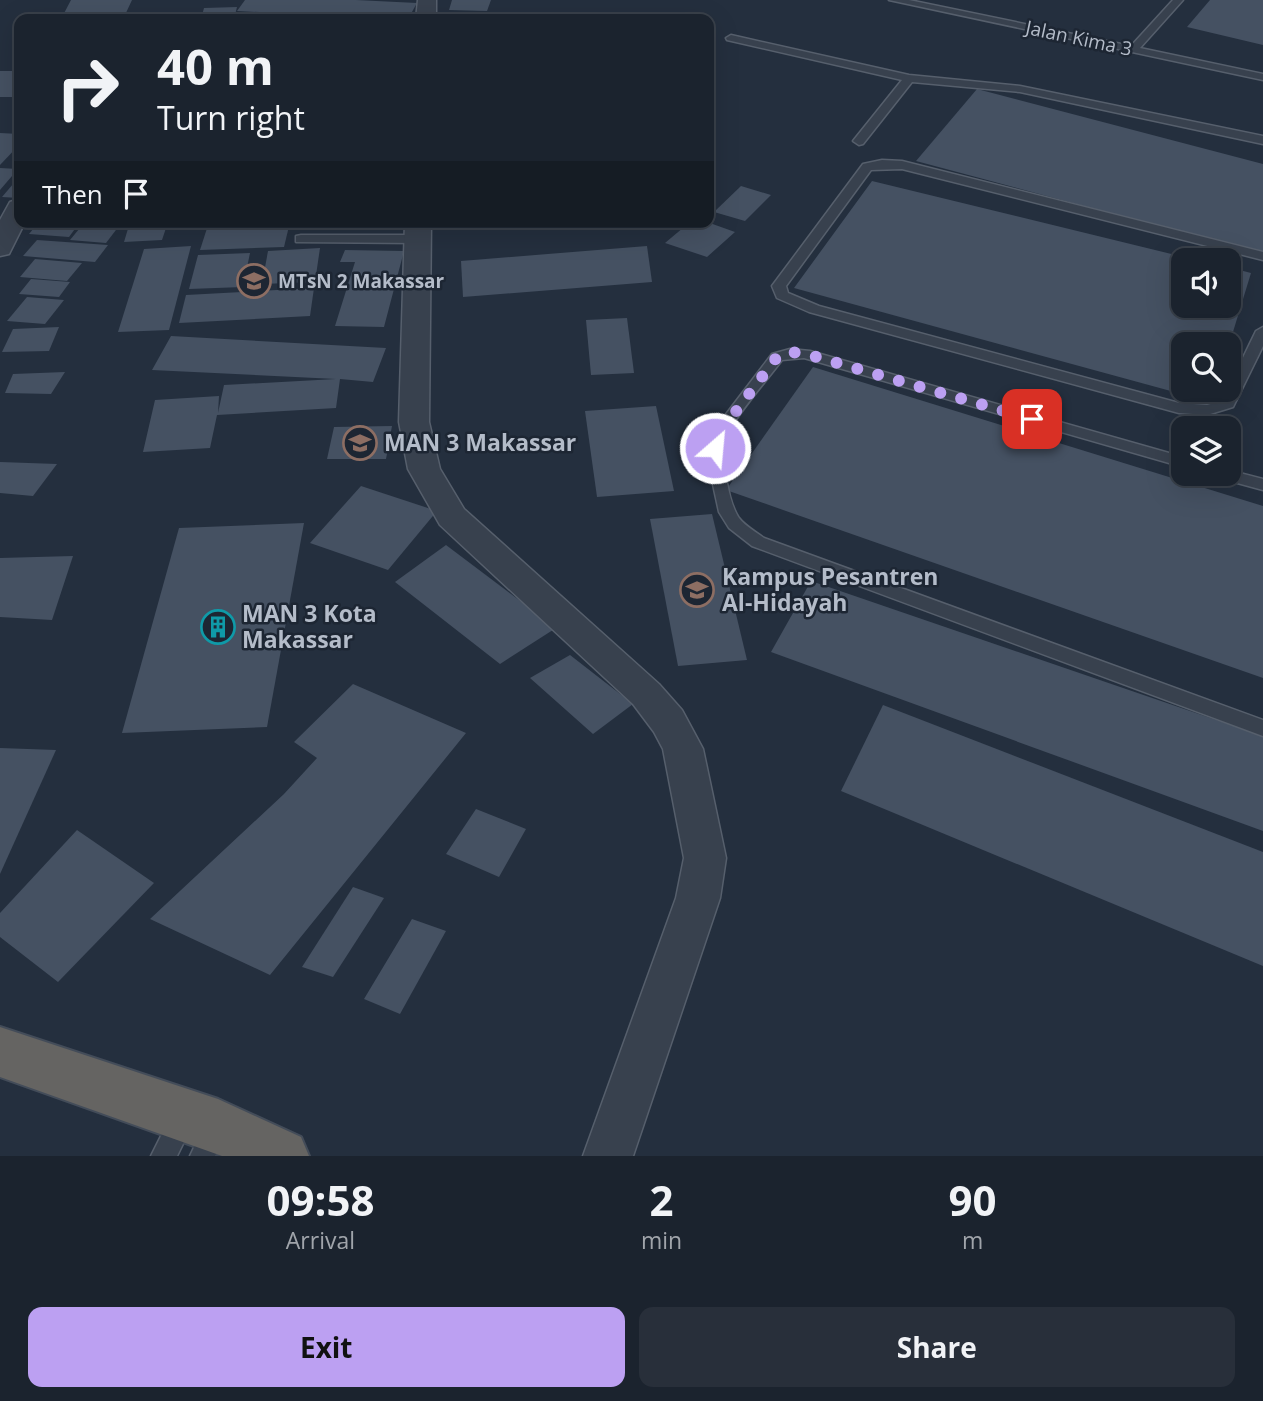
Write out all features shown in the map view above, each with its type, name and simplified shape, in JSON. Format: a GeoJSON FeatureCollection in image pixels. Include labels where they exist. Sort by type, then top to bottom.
{"type":"FeatureCollection","features":[{"type":"Feature","properties":{"kind":"highway"},"geometry":{"type":"LineString","coordinates":[[0,1052],[192,1138],[282,1156]]}},
{"type":"Feature","properties":{"kind":"street"},"geometry":{"type":"LineString","coordinates":[[0,248],[14,218]]}},
{"type":"Feature","properties":{"kind":"street"},"geometry":{"type":"LineString","coordinates":[[418,230],[414,422],[424,469],[434,490],[452,517],[646,694],[668,721],[683,749],[705,858],[698,898],[608,1156]]}},
{"type":"Feature","properties":{"kind":"lane","name":"Jalan Kima 3"},"geometry":{"type":"LineString","coordinates":[[894,0],[1263,77]]}},
{"type":"Feature","properties":{"kind":"lane"},"geometry":{"type":"LineString","coordinates":[[1133,50],[1178,0]]}},
{"type":"Feature","properties":{"kind":"lane"},"geometry":{"type":"LineString","coordinates":[[731,38],[909,78],[1020,89],[1263,140]]}},
{"type":"Feature","properties":{"kind":"lane"},"geometry":{"type":"LineString","coordinates":[[859,141],[909,78]]}},
{"type":"Feature","properties":{"kind":"lane"},"geometry":{"type":"LineString","coordinates":[[1263,256],[902,165],[882,164],[867,167],[779,286],[782,295],[814,309],[1179,408],[1206,410],[1228,404],[1263,331]]}},
{"type":"Feature","properties":{"kind":"lane"},"geometry":{"type":"LineString","coordinates":[[301,239],[418,230]]}},
{"type":"Feature","properties":{"kind":"lane"},"geometry":{"type":"LineString","coordinates":[[1171,459],[806,354],[790,352],[777,357],[719,434],[715,448],[720,483],[733,522],[758,542],[1263,728]]}},
{"type":"Feature","properties":{"kind":"lane"},"geometry":{"type":"LineString","coordinates":[[1241,479],[1263,485]]}},
{"type":"Feature","properties":{"kind":"building"},"geometry":{"type":"Polygon","coordinates":[[[71,0],[132,0],[125,14],[64,14],[71,0]]]}},
{"type":"Feature","properties":{"kind":"building"},"geometry":{"type":"Polygon","coordinates":[[[245,0],[417,3],[411,14],[237,11],[245,0]]]}},
{"type":"Feature","properties":{"kind":"building"},"geometry":{"type":"Polygon","coordinates":[[[452,0],[491,0],[487,11],[449,10],[452,0]]]}},
{"type":"Feature","properties":{"kind":"building"},"geometry":{"type":"Polygon","coordinates":[[[1210,0],[1263,0],[1263,45],[1187,27],[1210,0]]]}},
{"type":"Feature","properties":{"kind":"building"},"geometry":{"type":"Polygon","coordinates":[[[237,7],[235,14],[202,14],[204,8],[237,7]]]}},
{"type":"Feature","properties":{"kind":"building"},"geometry":{"type":"Polygon","coordinates":[[[0,71],[14,71],[14,94],[12,97],[0,97],[0,71]]]}},
{"type":"Feature","properties":{"kind":"building"},"geometry":{"type":"Polygon","coordinates":[[[977,89],[1263,164],[1263,254],[1241,248],[916,161],[977,89]]]}},
{"type":"Feature","properties":{"kind":"building"},"geometry":{"type":"Polygon","coordinates":[[[0,133],[14,134],[14,150],[0,165],[0,133]]]}},
{"type":"Feature","properties":{"kind":"building"},"geometry":{"type":"Polygon","coordinates":[[[0,168],[14,169],[14,174],[0,190],[0,168]]]}},
{"type":"Feature","properties":{"kind":"building"},"geometry":{"type":"Polygon","coordinates":[[[872,181],[1171,254],[1171,318],[1237,318],[1233,332],[1171,332],[1171,391],[794,288],[872,181]]]}},
{"type":"Feature","properties":{"kind":"building"},"geometry":{"type":"Polygon","coordinates":[[[14,183],[14,198],[2,197],[14,183]]]}},
{"type":"Feature","properties":{"kind":"building"},"geometry":{"type":"Polygon","coordinates":[[[741,186],[771,195],[745,221],[714,212],[741,186]]]}},
{"type":"Feature","properties":{"kind":"building"},"geometry":{"type":"Polygon","coordinates":[[[714,224],[735,232],[707,257],[665,243],[683,228],[714,228],[714,224]]]}},
{"type":"Feature","properties":{"kind":"building"},"geometry":{"type":"Polygon","coordinates":[[[34,228],[76,228],[69,237],[29,234],[34,228]]]}},
{"type":"Feature","properties":{"kind":"building"},"geometry":{"type":"Polygon","coordinates":[[[80,228],[117,228],[106,243],[70,240],[80,228]]]}},
{"type":"Feature","properties":{"kind":"building"},"geometry":{"type":"Polygon","coordinates":[[[128,228],[166,228],[162,240],[124,242],[128,228]]]}},
{"type":"Feature","properties":{"kind":"building"},"geometry":{"type":"Polygon","coordinates":[[[207,228],[289,228],[284,247],[200,250],[207,228]]]}},
{"type":"Feature","properties":{"kind":"building"},"geometry":{"type":"Polygon","coordinates":[[[37,240],[108,245],[95,262],[23,256],[37,240]]]}},
{"type":"Feature","properties":{"kind":"building"},"geometry":{"type":"Polygon","coordinates":[[[191,246],[169,330],[118,332],[144,249],[191,246]]]}},
{"type":"Feature","properties":{"kind":"building"},"geometry":{"type":"Polygon","coordinates":[[[647,246],[652,282],[463,297],[461,261],[647,246]]]}},
{"type":"Feature","properties":{"kind":"building"},"geometry":{"type":"Polygon","coordinates":[[[320,248],[315,282],[262,284],[268,251],[320,248]]]}},
{"type":"Feature","properties":{"kind":"building"},"geometry":{"type":"Polygon","coordinates":[[[345,250],[404,251],[384,327],[335,326],[355,262],[340,262],[345,250]]]}},
{"type":"Feature","properties":{"kind":"building"},"geometry":{"type":"Polygon","coordinates":[[[250,253],[243,287],[189,289],[198,255],[250,253]]]}},
{"type":"Feature","properties":{"kind":"building"},"geometry":{"type":"Polygon","coordinates":[[[35,259],[82,263],[67,281],[20,277],[35,259]]]}},
{"type":"Feature","properties":{"kind":"building"},"geometry":{"type":"Polygon","coordinates":[[[1241,270],[1251,273],[1241,306],[1241,270]]]}},
{"type":"Feature","properties":{"kind":"building"},"geometry":{"type":"Polygon","coordinates":[[[31,279],[70,282],[59,297],[19,294],[31,279]]]}},
{"type":"Feature","properties":{"kind":"building"},"geometry":{"type":"Polygon","coordinates":[[[314,288],[310,316],[179,323],[186,295],[314,288]]]}},
{"type":"Feature","properties":{"kind":"building"},"geometry":{"type":"Polygon","coordinates":[[[27,297],[64,300],[45,324],[7,321],[27,297]]]}},
{"type":"Feature","properties":{"kind":"building"},"geometry":{"type":"Polygon","coordinates":[[[627,318],[634,373],[591,375],[586,320],[627,318]]]}},
{"type":"Feature","properties":{"kind":"building"},"geometry":{"type":"Polygon","coordinates":[[[59,327],[49,351],[2,352],[13,329],[59,327]]]}},
{"type":"Feature","properties":{"kind":"building"},"geometry":{"type":"Polygon","coordinates":[[[171,336],[386,348],[373,382],[340,379],[336,408],[217,415],[210,448],[143,452],[155,400],[219,396],[218,413],[224,385],[336,379],[152,370],[171,336]]]}},
{"type":"Feature","properties":{"kind":"building"},"geometry":{"type":"Polygon","coordinates":[[[813,367],[1171,478],[1171,486],[1198,486],[1263,506],[1263,678],[726,490],[813,367]]]}},
{"type":"Feature","properties":{"kind":"building"},"geometry":{"type":"Polygon","coordinates":[[[65,372],[51,394],[5,393],[13,374],[65,372]]]}},
{"type":"Feature","properties":{"kind":"building"},"geometry":{"type":"Polygon","coordinates":[[[656,406],[674,491],[597,497],[585,411],[656,406]]]}},
{"type":"Feature","properties":{"kind":"building","name":"MAN 3 Makassar"},"geometry":{"type":"Polygon","coordinates":[[[392,426],[386,459],[327,459],[334,427],[392,426]]]}},
{"type":"Feature","properties":{"kind":"building"},"geometry":{"type":"Polygon","coordinates":[[[0,462],[57,464],[33,496],[0,493],[0,462]]]}},
{"type":"Feature","properties":{"kind":"building"},"geometry":{"type":"Polygon","coordinates":[[[361,486],[437,511],[388,570],[310,543],[361,486]]]}},
{"type":"Feature","properties":{"kind":"building","name":"Kampus Pesantren Al-Hidayah"},"geometry":{"type":"Polygon","coordinates":[[[712,514],[747,660],[678,666],[650,519],[712,514]]]}},
{"type":"Feature","properties":{"kind":"building","name":"MAN 3 Kota Makassar"},"geometry":{"type":"Polygon","coordinates":[[[304,523],[267,727],[122,733],[179,528],[304,523]]]}},
{"type":"Feature","properties":{"kind":"building"},"geometry":{"type":"Polygon","coordinates":[[[446,545],[556,628],[500,664],[395,582],[446,545]]]}},
{"type":"Feature","properties":{"kind":"building"},"geometry":{"type":"Polygon","coordinates":[[[73,556],[52,620],[0,617],[0,558],[73,556]]]}},
{"type":"Feature","properties":{"kind":"building"},"geometry":{"type":"Polygon","coordinates":[[[811,581],[1263,736],[1263,831],[771,652],[811,581]]]}},
{"type":"Feature","properties":{"kind":"building"},"geometry":{"type":"Polygon","coordinates":[[[570,655],[633,704],[593,734],[530,678],[570,655]]]}},
{"type":"Feature","properties":{"kind":"building"},"geometry":{"type":"Polygon","coordinates":[[[353,684],[466,733],[270,975],[150,919],[284,794],[317,758],[294,742],[353,684]]]}},
{"type":"Feature","properties":{"kind":"building"},"geometry":{"type":"Polygon","coordinates":[[[883,705],[1263,852],[1263,966],[841,791],[883,705]]]}},
{"type":"Feature","properties":{"kind":"building"},"geometry":{"type":"Polygon","coordinates":[[[0,748],[56,750],[0,874],[0,748]]]}},
{"type":"Feature","properties":{"kind":"building"},"geometry":{"type":"Polygon","coordinates":[[[476,809],[526,829],[499,877],[446,854],[476,809]]]}},
{"type":"Feature","properties":{"kind":"building"},"geometry":{"type":"Polygon","coordinates":[[[77,830],[154,883],[58,982],[0,937],[0,913],[77,830]]]}},
{"type":"Feature","properties":{"kind":"building"},"geometry":{"type":"Polygon","coordinates":[[[353,887],[384,898],[333,977],[302,967],[353,887]]]}},
{"type":"Feature","properties":{"kind":"building"},"geometry":{"type":"Polygon","coordinates":[[[412,919],[446,931],[400,1014],[364,999],[412,919]]]}},
{"type":"Feature","properties":{"kind":"place","name":"MTsN 2 Makassar"},"geometry":{"type":"Point","coordinates":[254,281]}},
{"type":"Feature","properties":{"kind":"place","name":"MAN 3 Makassar"},"geometry":{"type":"Point","coordinates":[360,443]}},
{"type":"Feature","properties":{"kind":"place","name":"Kampus Pesantren Al-Hidayah"},"geometry":{"type":"Point","coordinates":[697,590]}},
{"type":"Feature","properties":{"kind":"place","name":"MAN 3 Kota Makassar"},"geometry":{"type":"Point","coordinates":[218,627]}},
{"type":"Feature","properties":{"kind":"route"},"geometry":{"type":"LineString","coordinates":[[715,448],[719,434],[777,357],[790,352],[806,354],[1032,419]]}}]}
